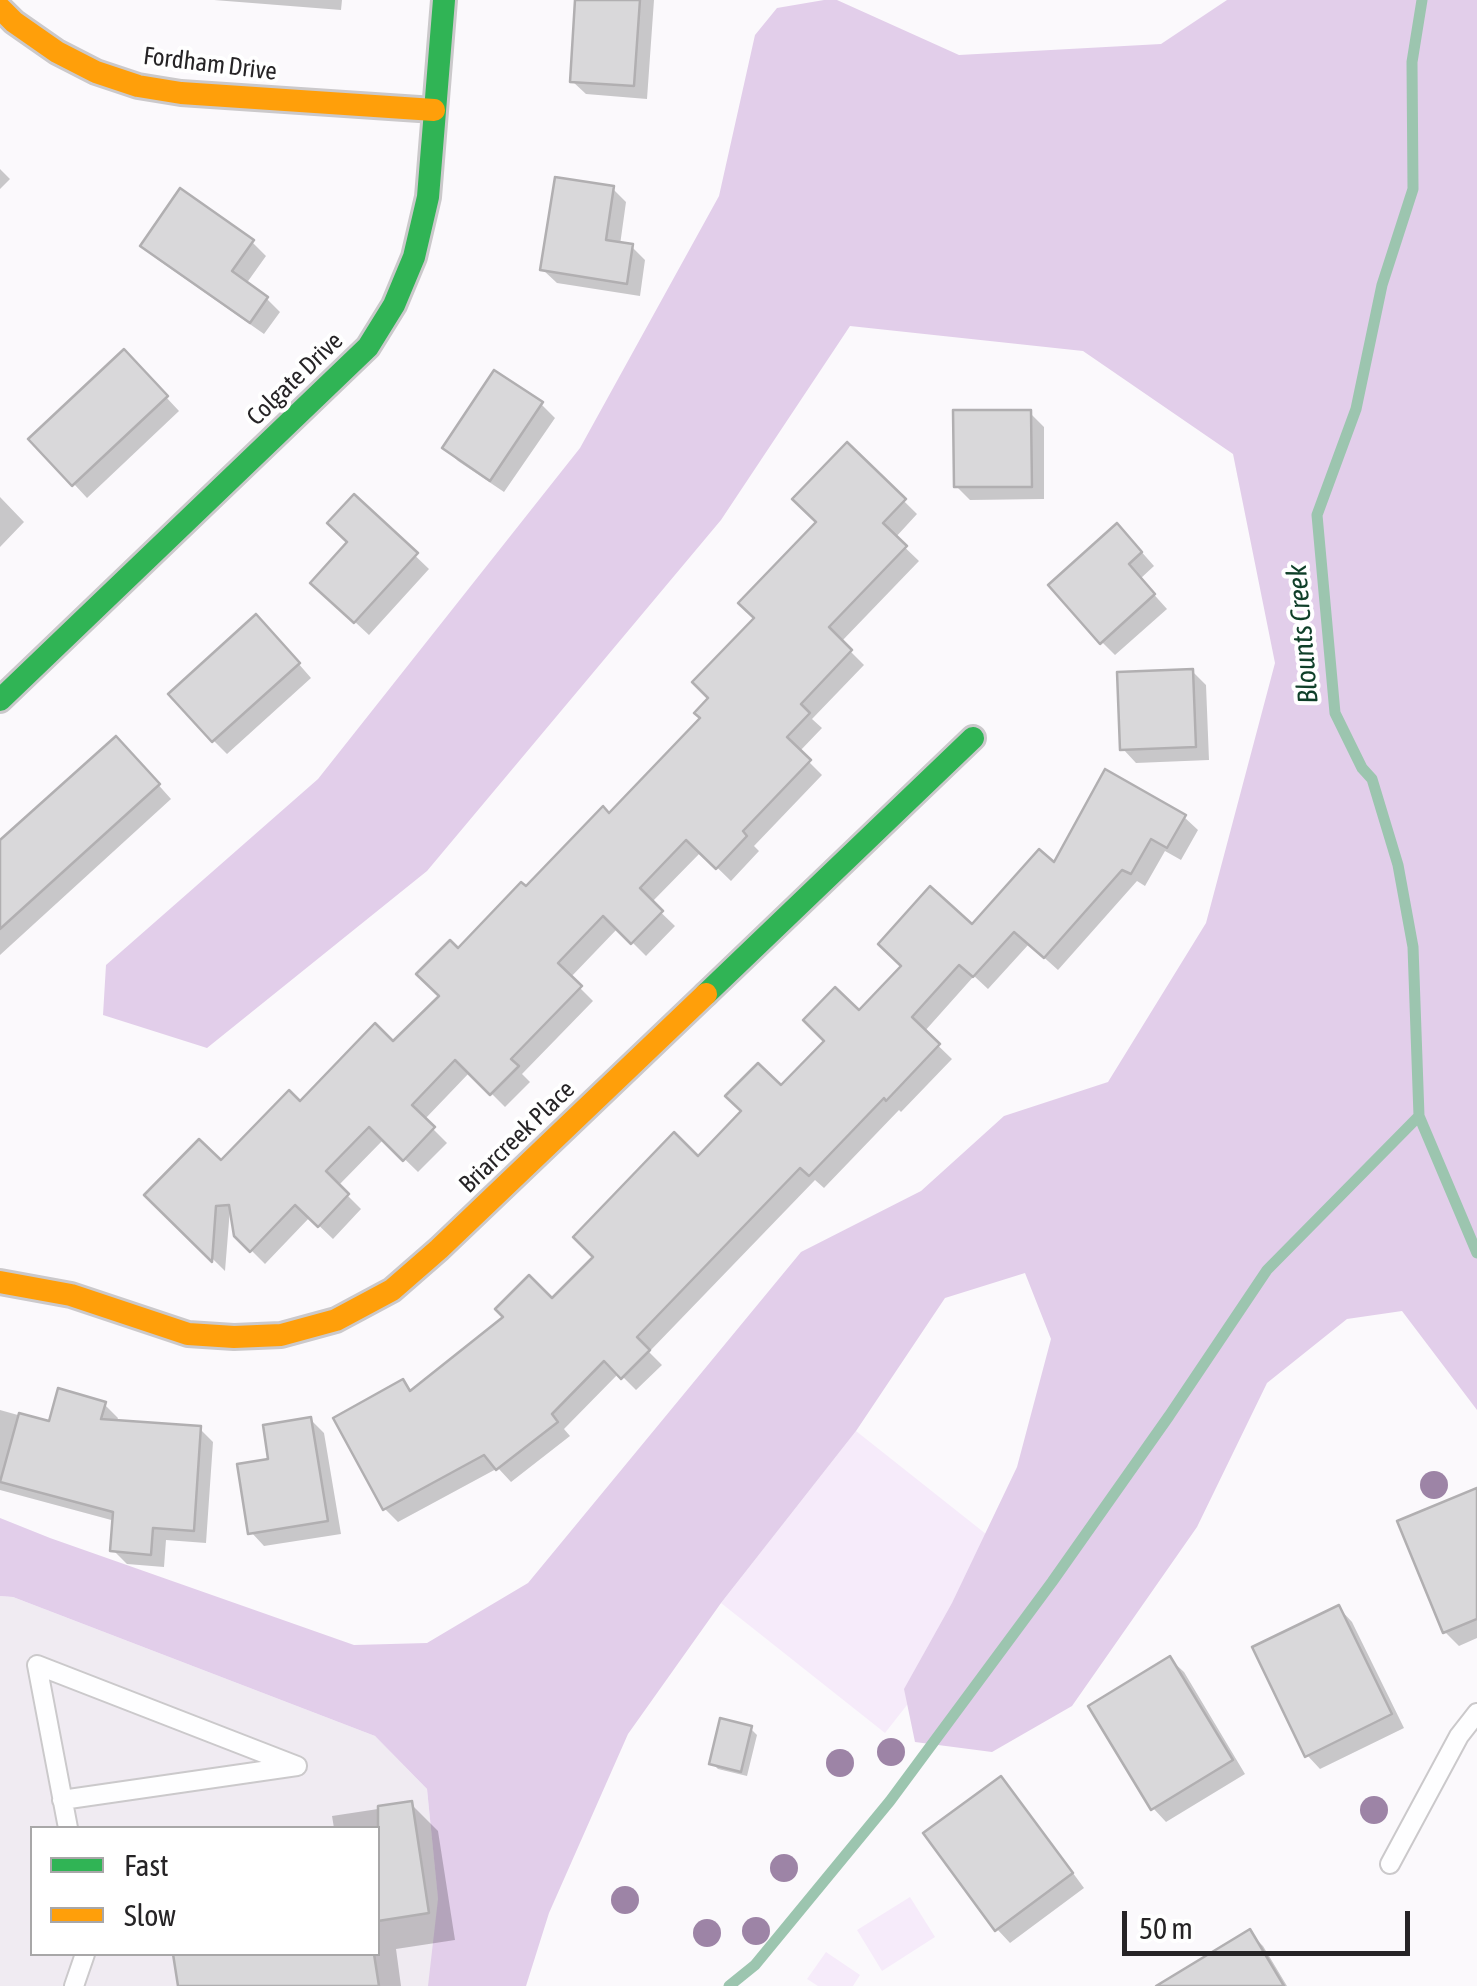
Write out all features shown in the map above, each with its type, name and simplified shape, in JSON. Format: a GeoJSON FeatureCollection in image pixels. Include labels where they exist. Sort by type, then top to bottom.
{"type":"FeatureCollection","features":[{"type":"Feature","properties":{"kind":"street","name":"Colgate Drive"},"geometry":{"type":"LineString","coordinates":[[0,700],[368,347],[394,305],[414,257],[428,197],[444,0]]}},
{"type":"Feature","properties":{"kind":"street","name":"Fordham Drive"},"geometry":{"type":"LineString","coordinates":[[0,8],[57,52],[96,72],[138,86],[181,94],[434,110]]}},
{"type":"Feature","properties":{"kind":"street","name":"Briarcreek Place"},"geometry":{"type":"LineString","coordinates":[[0,1282],[71,1295],[188,1334],[234,1337],[282,1335],[336,1320],[392,1290],[440,1249],[973,738]]}},
{"type":"Feature","properties":{"kind":"lane"},"geometry":{"type":"LineString","coordinates":[[62,1800],[296,1766],[37,1665],[62,1800],[68,1826]]}},
{"type":"Feature","properties":{"kind":"lane"},"geometry":{"type":"LineString","coordinates":[[1390,1864],[1459,1736],[1477,1714]]}},
{"type":"Feature","properties":{"kind":"lane"},"geometry":{"type":"LineString","coordinates":[[74,1986],[84,1956]]}},
{"type":"Feature","properties":{"kind":"shaded area"},"geometry":{"type":"Polygon","coordinates":[[[837,0],[959,55],[1161,44],[1227,0],[1477,0],[1477,1410],[1402,1311],[1347,1319],[1267,1383],[1197,1527],[1072,1706],[992,1752],[915,1742],[904,1689],[952,1603],[1017,1467],[1051,1339],[1025,1273],[945,1298],[856,1431],[721,1603],[628,1734],[549,1913],[526,1986],[428,1986],[438,1899],[427,1789],[375,1736],[13,1597],[0,1596],[0,1518],[354,1645],[427,1643],[528,1583],[801,1252],[921,1191],[1004,1116],[1108,1082],[1206,923],[1275,663],[1233,454],[1083,351],[850,326],[721,520],[427,871],[207,1048],[103,1015],[106,965],[318,779],[580,448],[719,196],[755,35],[777,8],[837,0]]]}},
{"type":"Feature","properties":{"kind":"shaded area"},"geometry":{"type":"Polygon","coordinates":[[[856,1431],[1020,1561],[885,1733],[721,1603],[856,1431]]]}},
{"type":"Feature","properties":{"kind":"shaded area"},"geometry":{"type":"Polygon","coordinates":[[[0,1596],[13,1597],[375,1736],[427,1789],[447,1986],[0,1986],[0,1596]]]}},
{"type":"Feature","properties":{"kind":"shaded area"},"geometry":{"type":"Polygon","coordinates":[[[910,1897],[935,1937],[882,1971],[857,1930],[910,1897]]]}},
{"type":"Feature","properties":{"kind":"shaded area"},"geometry":{"type":"Polygon","coordinates":[[[826,1952],[860,1975],[853,1986],[818,1986],[807,1979],[826,1952]]]}},
{"type":"Feature","properties":{"kind":"building"},"geometry":{"type":"Polygon","coordinates":[[[575,0],[640,0],[634,86],[570,82],[575,0]]]}},
{"type":"Feature","properties":{"kind":"building"},"geometry":{"type":"Polygon","coordinates":[[[555,177],[614,186],[606,240],[633,244],[627,284],[540,270],[555,177]]]}},
{"type":"Feature","properties":{"kind":"building"},"geometry":{"type":"Polygon","coordinates":[[[180,188],[254,240],[232,271],[268,297],[250,323],[140,246],[180,188]]]}},
{"type":"Feature","properties":{"kind":"building"},"geometry":{"type":"Polygon","coordinates":[[[124,349],[168,396],[72,486],[28,439],[124,349]]]}},
{"type":"Feature","properties":{"kind":"building"},"geometry":{"type":"Polygon","coordinates":[[[494,370],[543,402],[490,481],[442,448],[494,370]]]}},
{"type":"Feature","properties":{"kind":"building"},"geometry":{"type":"Polygon","coordinates":[[[953,410],[1031,410],[1032,487],[954,487],[953,410]]]}},
{"type":"Feature","properties":{"kind":"building"},"geometry":{"type":"Polygon","coordinates":[[[847,442],[906,499],[883,523],[907,546],[829,627],[852,650],[801,704],[810,713],[787,737],[811,760],[743,831],[747,836],[716,869],[686,840],[640,888],[663,911],[631,944],[603,916],[558,963],[582,986],[511,1059],[519,1066],[490,1095],[455,1060],[412,1105],[435,1127],[403,1161],[369,1127],[326,1171],[349,1194],[318,1227],[295,1205],[250,1252],[234,1236],[229,1205],[216,1206],[212,1262],[144,1195],[199,1139],[221,1160],[289,1090],[300,1101],[375,1023],[393,1041],[439,996],[416,974],[450,940],[458,948],[521,882],[526,886],[603,806],[609,813],[700,718],[694,713],[708,698],[692,682],[754,618],[738,603],[816,522],[792,499],[847,442]]]}},
{"type":"Feature","properties":{"kind":"building"},"geometry":{"type":"Polygon","coordinates":[[[354,494],[418,553],[354,623],[310,583],[347,542],[327,523],[354,494]]]}},
{"type":"Feature","properties":{"kind":"building"},"geometry":{"type":"Polygon","coordinates":[[[1117,523],[1142,552],[1129,564],[1155,594],[1100,644],[1048,585],[1117,523]]]}},
{"type":"Feature","properties":{"kind":"building"},"geometry":{"type":"Polygon","coordinates":[[[256,614],[300,663],[212,742],[168,694],[256,614]]]}},
{"type":"Feature","properties":{"kind":"building"},"geometry":{"type":"Polygon","coordinates":[[[1193,669],[1196,747],[1120,750],[1117,672],[1193,669]]]}},
{"type":"Feature","properties":{"kind":"building"},"geometry":{"type":"Polygon","coordinates":[[[116,736],[160,784],[0,929],[0,840],[116,736]]]}},
{"type":"Feature","properties":{"kind":"building"},"geometry":{"type":"Polygon","coordinates":[[[1105,769],[1186,815],[1167,848],[1151,839],[1131,874],[1122,870],[1044,958],[1014,932],[973,977],[959,965],[912,1017],[940,1044],[809,1176],[800,1168],[637,1337],[650,1350],[621,1379],[604,1361],[552,1414],[558,1422],[496,1470],[484,1455],[383,1510],[333,1418],[403,1379],[410,1391],[503,1317],[495,1309],[529,1275],[552,1298],[593,1257],[573,1237],[674,1132],[698,1156],[741,1111],[725,1096],[758,1063],[781,1085],[824,1041],[803,1020],[835,987],[859,1010],[901,966],[878,944],[930,886],[972,924],[1039,849],[1054,862],[1105,769]]]}},
{"type":"Feature","properties":{"kind":"building"},"geometry":{"type":"Polygon","coordinates":[[[58,1388],[106,1402],[101,1419],[201,1426],[194,1531],[153,1528],[151,1555],[110,1551],[113,1512],[0,1482],[19,1413],[49,1421],[58,1388]]]}},
{"type":"Feature","properties":{"kind":"building"},"geometry":{"type":"Polygon","coordinates":[[[311,1417],[328,1521],[248,1534],[237,1464],[268,1459],[263,1425],[311,1417]]]}},
{"type":"Feature","properties":{"kind":"building"},"geometry":{"type":"Polygon","coordinates":[[[1477,1488],[1477,1619],[1443,1633],[1397,1521],[1477,1488]]]}},
{"type":"Feature","properties":{"kind":"building"},"geometry":{"type":"Polygon","coordinates":[[[1339,1605],[1392,1714],[1305,1757],[1252,1647],[1339,1605]]]}},
{"type":"Feature","properties":{"kind":"building"},"geometry":{"type":"Polygon","coordinates":[[[1170,1656],[1233,1760],[1151,1810],[1088,1706],[1170,1656]]]}},
{"type":"Feature","properties":{"kind":"building"},"geometry":{"type":"Polygon","coordinates":[[[720,1718],[752,1726],[741,1772],[709,1764],[720,1718]]]}},
{"type":"Feature","properties":{"kind":"building"},"geometry":{"type":"Polygon","coordinates":[[[1001,1776],[1073,1873],[995,1931],[923,1833],[1001,1776]]]}},
{"type":"Feature","properties":{"kind":"building"},"geometry":{"type":"Polygon","coordinates":[[[412,1801],[429,1913],[380,1921],[378,1806],[412,1801]]]}},
{"type":"Feature","properties":{"kind":"building"},"geometry":{"type":"Polygon","coordinates":[[[1250,1929],[1284,1986],[1156,1986],[1250,1929]]]}},
{"type":"Feature","properties":{"kind":"building"},"geometry":{"type":"Polygon","coordinates":[[[173,1956],[374,1956],[379,1986],[178,1986],[173,1956]]]}},
{"type":"Feature","properties":{"kind":"waterway","name":"Blounts Creek"},"geometry":{"type":"LineString","coordinates":[[1422,0],[1412,62],[1413,189],[1382,285],[1356,409],[1317,515],[1335,713],[1362,768],[1372,779],[1398,865],[1413,947],[1419,1116],[1477,1253]]}},
{"type":"Feature","properties":{"kind":"waterway"},"geometry":{"type":"LineString","coordinates":[[729,1986],[755,1965],[890,1801],[1052,1582],[1267,1270],[1419,1116]]}},
{"type":"Feature","properties":{"kind":"traffic: fast"},"geometry":{"type":"LineString","coordinates":[[0,700],[368,347],[394,305],[414,257],[428,197],[444,0]]}},
{"type":"Feature","properties":{"kind":"traffic: fast"},"geometry":{"type":"LineString","coordinates":[[706,994],[973,738]]}},
{"type":"Feature","properties":{"kind":"traffic: slow"},"geometry":{"type":"LineString","coordinates":[[0,8],[57,52],[96,72],[138,86],[181,93],[434,110]]}},
{"type":"Feature","properties":{"kind":"traffic: slow"},"geometry":{"type":"LineString","coordinates":[[0,1282],[71,1295],[188,1334],[281,1335],[336,1320],[392,1290],[439,1249],[706,994]]}}]}
